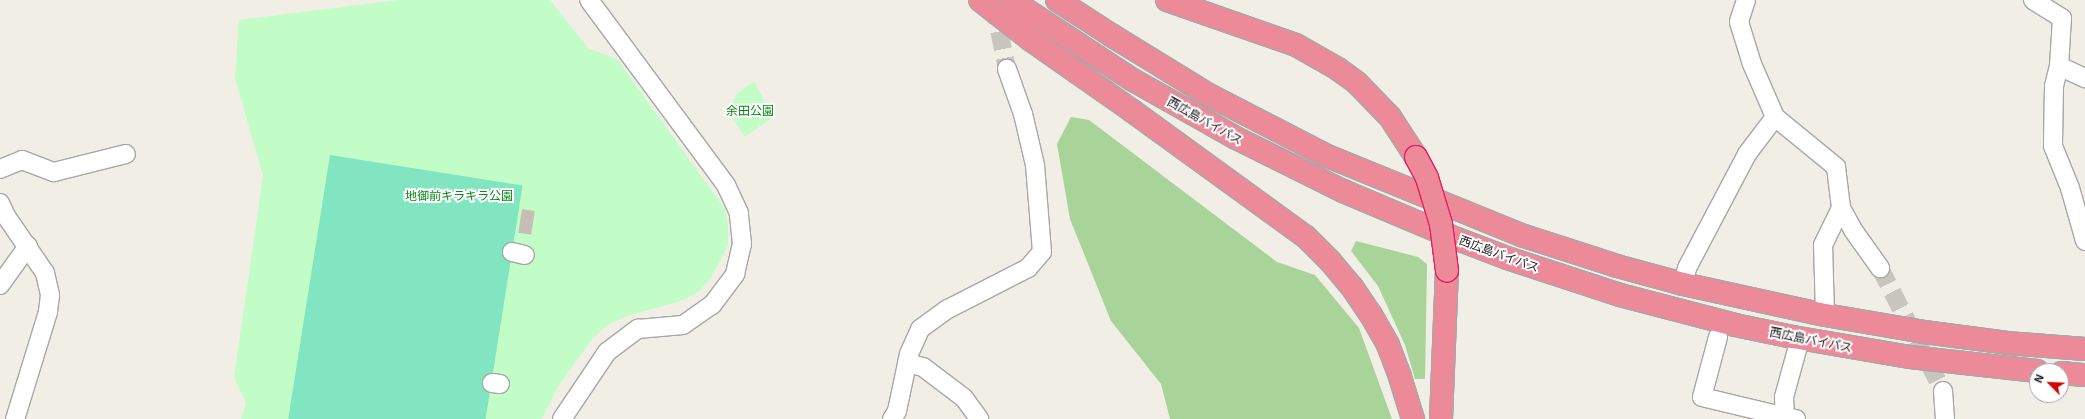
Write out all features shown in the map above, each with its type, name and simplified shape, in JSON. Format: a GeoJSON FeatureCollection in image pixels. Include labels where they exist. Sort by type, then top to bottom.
{"type":"FeatureCollection","features":[{"type":"Feature","properties":{"kind":"highway"},"geometry":{"type":"LineString","coordinates":[[980,0],[1038,45],[1293,227],[1322,254],[1352,287],[1388,345],[1413,419]]}},
{"type":"Feature","properties":{"kind":"highway","name":"西広島バイパス"},"geometry":{"type":"LineString","coordinates":[[1011,0],[1083,48],[1184,110],[1289,165],[1397,215],[1500,255],[1620,295],[1735,325],[1910,357],[2029,370]]}},
{"type":"Feature","properties":{"kind":"highway","name":"西広島バイパス"},"geometry":{"type":"LineString","coordinates":[[1057,0],[1209,95],[1325,155],[1521,235],[1617,266],[1683,284],[1825,315],[1924,332],[2007,343],[2085,349]]}},
{"type":"Feature","properties":{"kind":"highway"},"geometry":{"type":"LineString","coordinates":[[1167,0],[1296,45],[1338,69],[1357,83],[1390,117],[1416,157],[1427,178],[1441,224],[1447,271],[1441,419]]}},
{"type":"Feature","properties":{"kind":"highway"},"geometry":{"type":"LineString","coordinates":[[2069,373],[2085,374]]}},
{"type":"Feature","properties":{"kind":"street"},"geometry":{"type":"LineString","coordinates":[[562,419],[607,352],[638,329],[683,325],[712,305],[735,274],[742,244],[739,213],[726,185],[589,0]]}},
{"type":"Feature","properties":{"kind":"street"},"geometry":{"type":"LineString","coordinates":[[1746,0],[1739,22],[1752,64],[1775,117],[1836,168],[1841,208],[1853,230],[1880,268]]}},
{"type":"Feature","properties":{"kind":"street"},"geometry":{"type":"LineString","coordinates":[[2033,0],[2062,18],[2058,66],[2054,86],[2053,146],[2070,188],[2085,241]]}},
{"type":"Feature","properties":{"kind":"street"},"geometry":{"type":"LineString","coordinates":[[2058,66],[2085,78]]}},
{"type":"Feature","properties":{"kind":"street"},"geometry":{"type":"LineString","coordinates":[[892,419],[897,411],[909,354],[920,329],[948,309],[1028,268],[1042,252],[1035,165],[1023,114],[1007,69]]}},
{"type":"Feature","properties":{"kind":"street"},"geometry":{"type":"LineString","coordinates":[[1683,284],[1687,268],[1747,154],[1775,117]]}},
{"type":"Feature","properties":{"kind":"street"},"geometry":{"type":"LineString","coordinates":[[0,169],[22,160],[54,172],[126,154]]}},
{"type":"Feature","properties":{"kind":"street"},"geometry":{"type":"LineString","coordinates":[[0,203],[6,216],[46,273],[50,295],[48,312],[15,419]]}},
{"type":"Feature","properties":{"kind":"street"},"geometry":{"type":"LineString","coordinates":[[1825,315],[1823,245],[1841,208]]}},
{"type":"Feature","properties":{"kind":"street"},"geometry":{"type":"LineString","coordinates":[[0,285],[28,246]]}},
{"type":"Feature","properties":{"kind":"street"},"geometry":{"type":"LineString","coordinates":[[1718,337],[1702,398],[1789,418],[1784,397],[1800,338]]}},
{"type":"Feature","properties":{"kind":"street"},"geometry":{"type":"LineString","coordinates":[[907,363],[923,367],[964,398],[979,419]]}},
{"type":"Feature","properties":{"kind":"street"},"geometry":{"type":"LineString","coordinates":[[1943,391],[1945,419]]}},
{"type":"Feature","properties":{"kind":"green space","name":"地御前キラキラ公園"},"geometry":{"type":"Polygon","coordinates":[[[398,0],[550,0],[589,49],[617,59],[725,209],[728,225],[728,245],[711,278],[699,291],[684,300],[627,316],[609,324],[593,338],[559,385],[542,419],[241,419],[246,403],[234,377],[263,176],[235,78],[239,20],[398,0]]]}},
{"type":"Feature","properties":{"kind":"green space","name":"余田公園"},"geometry":{"type":"Polygon","coordinates":[[[754,81],[773,117],[745,137],[728,111],[737,94],[754,81]]]}},
{"type":"Feature","properties":{"kind":"green space"},"geometry":{"type":"Polygon","coordinates":[[[1071,117],[1089,120],[1277,262],[1315,275],[1359,328],[1392,419],[1170,419],[1161,384],[1111,321],[1070,219],[1057,144],[1071,117]]]}},
{"type":"Feature","properties":{"kind":"green space"},"geometry":{"type":"Polygon","coordinates":[[[330,155],[523,186],[486,419],[288,419],[330,155]]]}},
{"type":"Feature","properties":{"kind":"green space"},"geometry":{"type":"Polygon","coordinates":[[[1356,241],[1418,257],[1427,264],[1425,379],[1415,379],[1405,345],[1378,286],[1351,251],[1356,241]]]}},
{"type":"Feature","properties":{"kind":"building"},"geometry":{"type":"Polygon","coordinates":[[[522,209],[535,211],[531,235],[518,233],[522,209]]]}},
{"type":"Feature","properties":{"kind":"tunnel"},"geometry":{"type":"LineString","coordinates":[[994,5],[1007,69]]}},
{"type":"Feature","properties":{"kind":"tunnel"},"geometry":{"type":"LineString","coordinates":[[1880,268],[1943,391]]}}]}
